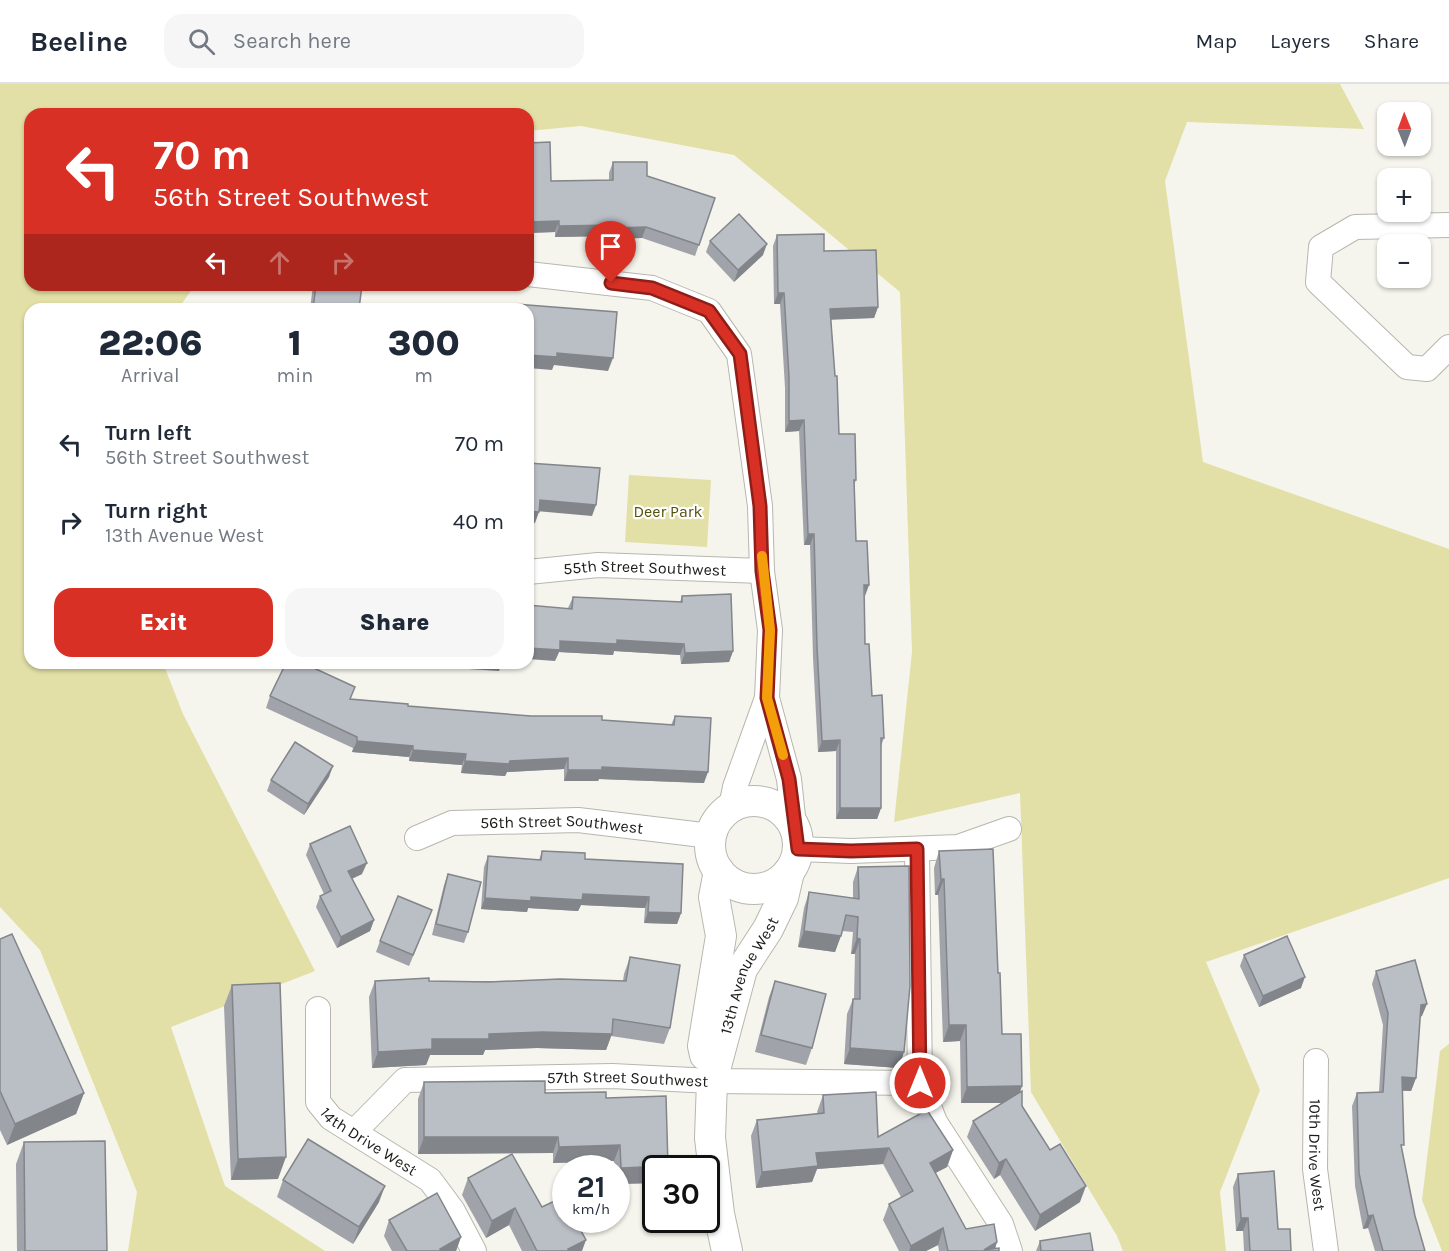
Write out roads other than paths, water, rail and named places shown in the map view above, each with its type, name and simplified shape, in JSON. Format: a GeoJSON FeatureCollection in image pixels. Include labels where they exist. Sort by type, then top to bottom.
{"type":"FeatureCollection","features":[{"type":"Feature","properties":{"kind":"street"},"geometry":{"type":"LineString","coordinates":[[1449,225],[1355,227],[1321,247],[1318,282],[1407,366],[1427,369],[1449,347]]}},
{"type":"Feature","properties":{"kind":"street","name":"13th Avenue West"},"geometry":{"type":"LineString","coordinates":[[534,275],[652,288],[709,311],[740,354],[760,506],[762,571],[770,630],[767,698],[735,787],[731,807]]}},
{"type":"Feature","properties":{"kind":"street","name":"55th Street Southwest"},"geometry":{"type":"LineString","coordinates":[[534,571],[598,565],[762,571]]}},
{"type":"Feature","properties":{"kind":"street","name":"13th Avenue West"},"geometry":{"type":"LineString","coordinates":[[727,1251],[719,1214],[710,1138],[712,1081],[742,969],[768,929],[783,898],[794,849],[789,779],[767,698]]}},
{"type":"Feature","properties":{"kind":"street"},"geometry":{"type":"LineString","coordinates":[[751,801],[770,803],[787,815],[794,849],[775,884],[755,889],[735,885],[718,871],[710,852],[711,836],[717,821],[731,807],[751,801]]}},
{"type":"Feature","properties":{"kind":"street","name":"56th Street Southwest"},"geometry":{"type":"LineString","coordinates":[[417,838],[452,823],[578,820],[711,836]]}},
{"type":"Feature","properties":{"kind":"street"},"geometry":{"type":"LineString","coordinates":[[794,849],[851,851],[958,847],[1009,829]]}},
{"type":"Feature","properties":{"kind":"street"},"geometry":{"type":"LineString","coordinates":[[917,849],[920,1083],[935,1122],[1001,1224],[1010,1251]]}},
{"type":"Feature","properties":{"kind":"street","name":"13th Avenue West"},"geometry":{"type":"LineString","coordinates":[[712,1081],[703,1046],[721,936],[714,897],[718,871]]}},
{"type":"Feature","properties":{"kind":"street","name":"14th Drive West"},"geometry":{"type":"LineString","coordinates":[[318,1009],[318,1102],[331,1118],[430,1180],[453,1211],[474,1251]]}},
{"type":"Feature","properties":{"kind":"street","name":"10th Drive West"},"geometry":{"type":"LineString","coordinates":[[1316,1061],[1315,1169],[1326,1251]]}},
{"type":"Feature","properties":{"kind":"street","name":"57th Street Southwest"},"geometry":{"type":"LineString","coordinates":[[355,1131],[405,1080],[612,1076],[712,1081],[920,1083]]}},
{"type":"Feature","properties":{"kind":"park label","name":"Deer Park"},"geometry":{"type":"Point","coordinates":[668,511]}}]}
